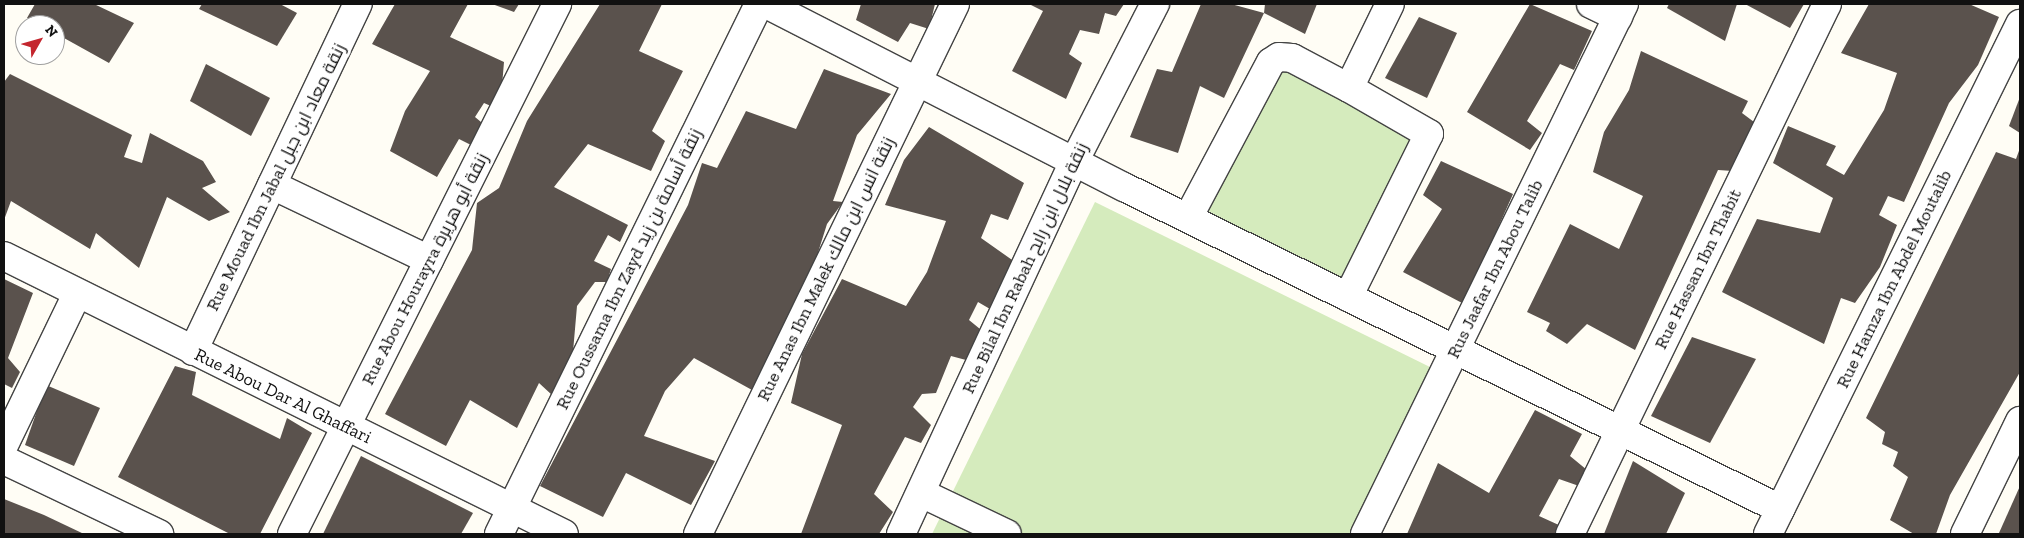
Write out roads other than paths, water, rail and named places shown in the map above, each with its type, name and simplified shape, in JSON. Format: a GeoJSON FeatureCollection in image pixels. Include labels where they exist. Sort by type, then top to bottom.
{"type":"FeatureCollection","features":[{"type":"Feature","properties":{"kind":"street","name":"Rue Mouad Ibn Jabal زنقة معاد ابن جبل"},"geometry":{"type":"LineString","coordinates":[[193,351],[358,4]]}},
{"type":"Feature","properties":{"kind":"street","name":"Rue Abou Hourayra زنقة أبو هريرة"},"geometry":{"type":"LineString","coordinates":[[292,534],[557,4]]}},
{"type":"Feature","properties":{"kind":"street","name":"Rue Oussama Ibn Zayd زنقة أسامة بن زيد"},"geometry":{"type":"LineString","coordinates":[[499,534],[759,4]]}},
{"type":"Feature","properties":{"kind":"street"},"geometry":{"type":"LineString","coordinates":[[766,4],[917,78],[1074,162],[1189,216],[1348,297],[1620,428],[1780,509]]}},
{"type":"Feature","properties":{"kind":"street","name":"Rue Anas Ibn Malek زنقة انس ابن مالك"},"geometry":{"type":"LineString","coordinates":[[698,534],[917,78],[955,4]]}},
{"type":"Feature","properties":{"kind":"street","name":"Rue Bilal Ibn Rabah زنقة بلال ابن رابح"},"geometry":{"type":"LineString","coordinates":[[900,534],[921,493],[1074,162],[1154,4]]}},
{"type":"Feature","properties":{"kind":"street"},"geometry":{"type":"LineString","coordinates":[[1349,88],[1390,4]]}},
{"type":"Feature","properties":{"kind":"street"},"geometry":{"type":"LineString","coordinates":[[1591,4],[1621,10]]}},
{"type":"Feature","properties":{"kind":"street","name":"Rue Hassan Ibn Thabit"},"geometry":{"type":"LineString","coordinates":[[1570,534],[1827,4]]}},
{"type":"Feature","properties":{"kind":"street"},"geometry":{"type":"LineString","coordinates":[[2015,4],[2020,6]]}},
{"type":"Feature","properties":{"kind":"street","name":"Rus Jaafar Ibn Abou Talib"},"geometry":{"type":"LineString","coordinates":[[1365,534],[1621,10]]}},
{"type":"Feature","properties":{"kind":"street","name":"Rue Hamza Ibn Abdel Moutalib"},"geometry":{"type":"LineString","coordinates":[[1768,534],[2020,24]]}},
{"type":"Feature","properties":{"kind":"street"},"geometry":{"type":"LineString","coordinates":[[1189,216],[1275,59],[1292,58],[1429,134],[1348,297]]}},
{"type":"Feature","properties":{"kind":"street"},"geometry":{"type":"LineString","coordinates":[[272,185],[429,260]]}},
{"type":"Feature","properties":{"kind":"street","name":"Rue Abou Dar Al Ghaffari"},"geometry":{"type":"LineString","coordinates":[[4,256],[77,294],[564,534]]}},
{"type":"Feature","properties":{"kind":"street"},"geometry":{"type":"LineString","coordinates":[[4,445],[77,294]]}},
{"type":"Feature","properties":{"kind":"street"},"geometry":{"type":"LineString","coordinates":[[1966,534],[2020,421]]}},
{"type":"Feature","properties":{"kind":"street"},"geometry":{"type":"LineString","coordinates":[[4,460],[159,534]]}},
{"type":"Feature","properties":{"kind":"street"},"geometry":{"type":"LineString","coordinates":[[921,493],[1007,534]]}}]}
